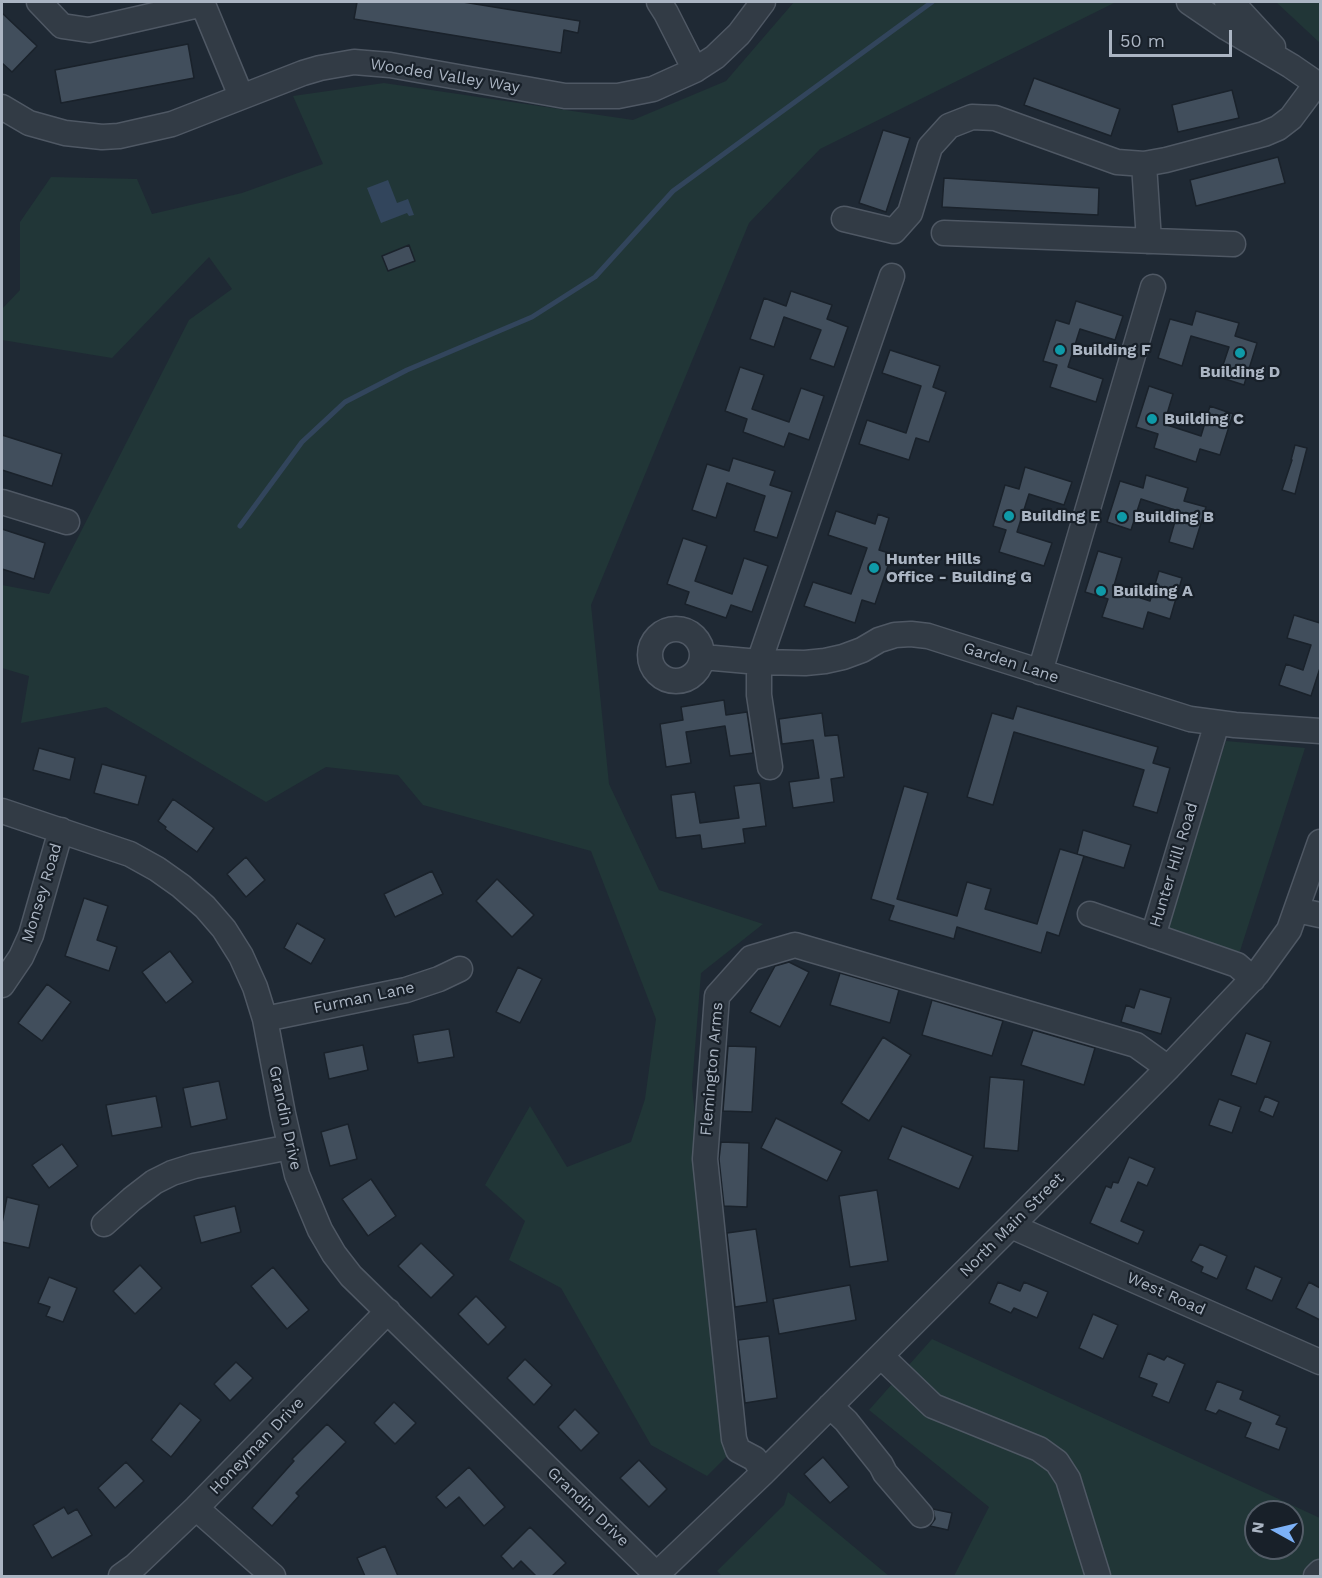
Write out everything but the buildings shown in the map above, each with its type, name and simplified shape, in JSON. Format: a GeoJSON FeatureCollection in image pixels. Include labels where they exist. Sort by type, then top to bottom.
{"type":"FeatureCollection","features":[{"type":"Feature","properties":{"kind":"street"},"geometry":{"type":"LineString","coordinates":[[39,2],[62,26],[88,30],[202,3],[242,96]]}},
{"type":"Feature","properties":{"kind":"street"},"geometry":{"type":"LineString","coordinates":[[658,2],[695,70]]}},
{"type":"Feature","properties":{"kind":"street","name":"Wooded Valley Way"},"geometry":{"type":"LineString","coordinates":[[2,107],[29,123],[47,129],[102,137],[119,136],[155,129],[189,118],[320,68],[354,63],[390,65],[556,94],[600,98],[635,94],[653,89],[695,70],[715,57],[739,34],[763,2]]}},
{"type":"Feature","properties":{"kind":"street"},"geometry":{"type":"LineString","coordinates":[[844,219],[894,231],[910,213],[930,147],[948,126],[972,117],[995,118],[1117,162],[1144,164],[1271,131],[1291,118],[1319,85],[1189,2]]}},
{"type":"Feature","properties":{"kind":"street"},"geometry":{"type":"LineString","coordinates":[[1227,2],[1238,9],[1291,66]]}},
{"type":"Feature","properties":{"kind":"street"},"geometry":{"type":"LineString","coordinates":[[1144,164],[1149,241]]}},
{"type":"Feature","properties":{"kind":"street"},"geometry":{"type":"LineString","coordinates":[[944,233],[1233,244]]}},
{"type":"Feature","properties":{"kind":"street"},"geometry":{"type":"LineString","coordinates":[[770,767],[759,695],[759,662],[892,276]]}},
{"type":"Feature","properties":{"kind":"street"},"geometry":{"type":"LineString","coordinates":[[1040,672],[1153,287]]}},
{"type":"Feature","properties":{"kind":"street"},"geometry":{"type":"LineString","coordinates":[[2,502],[67,522]]}},
{"type":"Feature","properties":{"kind":"street","name":"Garden Lane"},"geometry":{"type":"LineString","coordinates":[[703,657],[805,663],[843,657],[895,635],[928,636],[1175,714],[1217,723],[1320,731]]}},
{"type":"Feature","properties":{"kind":"street","name":"Hunter Hill Road"},"geometry":{"type":"LineString","coordinates":[[1217,723],[1153,936],[1237,965],[1253,978]]}},
{"type":"Feature","properties":{"kind":"street","name":"Grandin Drive"},"geometry":{"type":"LineString","coordinates":[[2,811],[130,854],[181,886],[205,907],[224,929],[241,956],[266,1019],[297,1175],[308,1203],[334,1254],[351,1276],[656,1576]]}},
{"type":"Feature","properties":{"kind":"street","name":"Monsey Road"},"geometry":{"type":"LineString","coordinates":[[2,985],[21,957],[32,935],[62,830]]}},
{"type":"Feature","properties":{"kind":"street","name":"North Main Street"},"geometry":{"type":"LineString","coordinates":[[656,1576],[1011,1226],[1168,1068],[1253,978],[1289,930],[1309,913],[1320,842]]}},
{"type":"Feature","properties":{"kind":"street"},"geometry":{"type":"LineString","coordinates":[[1090,914],[1153,936]]}},
{"type":"Feature","properties":{"kind":"street","name":"Flemington Arms"},"geometry":{"type":"LineString","coordinates":[[763,1473],[755,1459],[738,1450],[735,1439],[705,1159],[717,996],[751,958],[795,945],[1136,1045],[1168,1068]]}},
{"type":"Feature","properties":{"kind":"street","name":"Furman Lane"},"geometry":{"type":"LineString","coordinates":[[266,1019],[406,990],[460,969]]}},
{"type":"Feature","properties":{"kind":"street"},"geometry":{"type":"LineString","coordinates":[[104,1224],[146,1187],[172,1173],[194,1166],[290,1147]]}},
{"type":"Feature","properties":{"kind":"street","name":"West Road"},"geometry":{"type":"LineString","coordinates":[[1011,1226],[1320,1362]]}},
{"type":"Feature","properties":{"kind":"street","name":"Honeyman Drive"},"geometry":{"type":"LineString","coordinates":[[121,1576],[152,1551],[196,1508],[388,1311]]}},
{"type":"Feature","properties":{"kind":"street"},"geometry":{"type":"LineString","coordinates":[[881,1356],[933,1406],[1039,1449],[1057,1462],[1068,1479],[1098,1576]]}},
{"type":"Feature","properties":{"kind":"street"},"geometry":{"type":"LineString","coordinates":[[830,1406],[846,1421],[885,1473],[921,1515]]}},
{"type":"Feature","properties":{"kind":"street"},"geometry":{"type":"LineString","coordinates":[[196,1508],[273,1576]]}},
{"type":"Feature","properties":{"kind":"street"},"geometry":{"type":"LineString","coordinates":[[1316,1576],[1320,1572]]}},
{"type":"Feature","properties":{"kind":"green space"},"geometry":{"type":"Polygon","coordinates":[[[794,2],[1116,2],[820,149],[749,223],[591,605],[609,784],[659,890],[763,924],[701,973],[692,1086],[727,1441],[733,1450],[707,1476],[651,1445],[561,1288],[509,1260],[525,1221],[485,1185],[530,1106],[567,1167],[631,1142],[645,1099],[656,1019],[591,851],[423,805],[398,775],[326,767],[266,802],[106,707],[21,723],[29,676],[2,668],[2,585],[49,594],[189,320],[232,289],[209,257],[112,358],[2,340],[2,309],[20,290],[20,222],[51,177],[137,179],[152,214],[242,193],[323,164],[293,96],[384,83],[633,120],[726,81],[794,2]]]}},
{"type":"Feature","properties":{"kind":"green space"},"geometry":{"type":"Polygon","coordinates":[[[1276,2],[1320,2],[1320,43],[1276,2]]]}},
{"type":"Feature","properties":{"kind":"green space"},"geometry":{"type":"Polygon","coordinates":[[[1226,741],[1305,748],[1240,951],[1227,952],[1166,931],[1226,741]]]}},
{"type":"Feature","properties":{"kind":"green space"},"geometry":{"type":"Polygon","coordinates":[[[932,1339],[1281,1500],[1244,1500],[1244,1560],[1304,1560],[1304,1511],[1320,1518],[1320,1576],[954,1576],[989,1507],[869,1410],[932,1339]]]}},
{"type":"Feature","properties":{"kind":"green space"},"geometry":{"type":"Polygon","coordinates":[[[788,1492],[889,1576],[722,1576],[717,1571],[784,1505],[788,1492]]]}},
{"type":"Feature","properties":{"kind":"water"},"geometry":{"type":"Polygon","coordinates":[[[388,180],[397,203],[408,199],[414,215],[409,216],[407,213],[381,223],[367,188],[388,180]]]}},
{"type":"Feature","properties":{"kind":"waterway"},"geometry":{"type":"LineString","coordinates":[[240,526],[302,442],[345,402],[407,370],[532,317],[595,277],[673,191],[932,2]]}},
{"type":"Feature","properties":{"kind":"place","name":"Building F"},"geometry":{"type":"Point","coordinates":[1060,350]}},
{"type":"Feature","properties":{"kind":"place","name":"Building D"},"geometry":{"type":"Point","coordinates":[1240,353]}},
{"type":"Feature","properties":{"kind":"place","name":"Building C"},"geometry":{"type":"Point","coordinates":[1152,419]}},
{"type":"Feature","properties":{"kind":"place","name":"Building E"},"geometry":{"type":"Point","coordinates":[1009,516]}},
{"type":"Feature","properties":{"kind":"place","name":"Building B"},"geometry":{"type":"Point","coordinates":[1122,517]}},
{"type":"Feature","properties":{"kind":"place","name":"Hunter Hills Office - Building G"},"geometry":{"type":"Point","coordinates":[874,568]}},
{"type":"Feature","properties":{"kind":"place","name":"Building A"},"geometry":{"type":"Point","coordinates":[1101,591]}}]}
